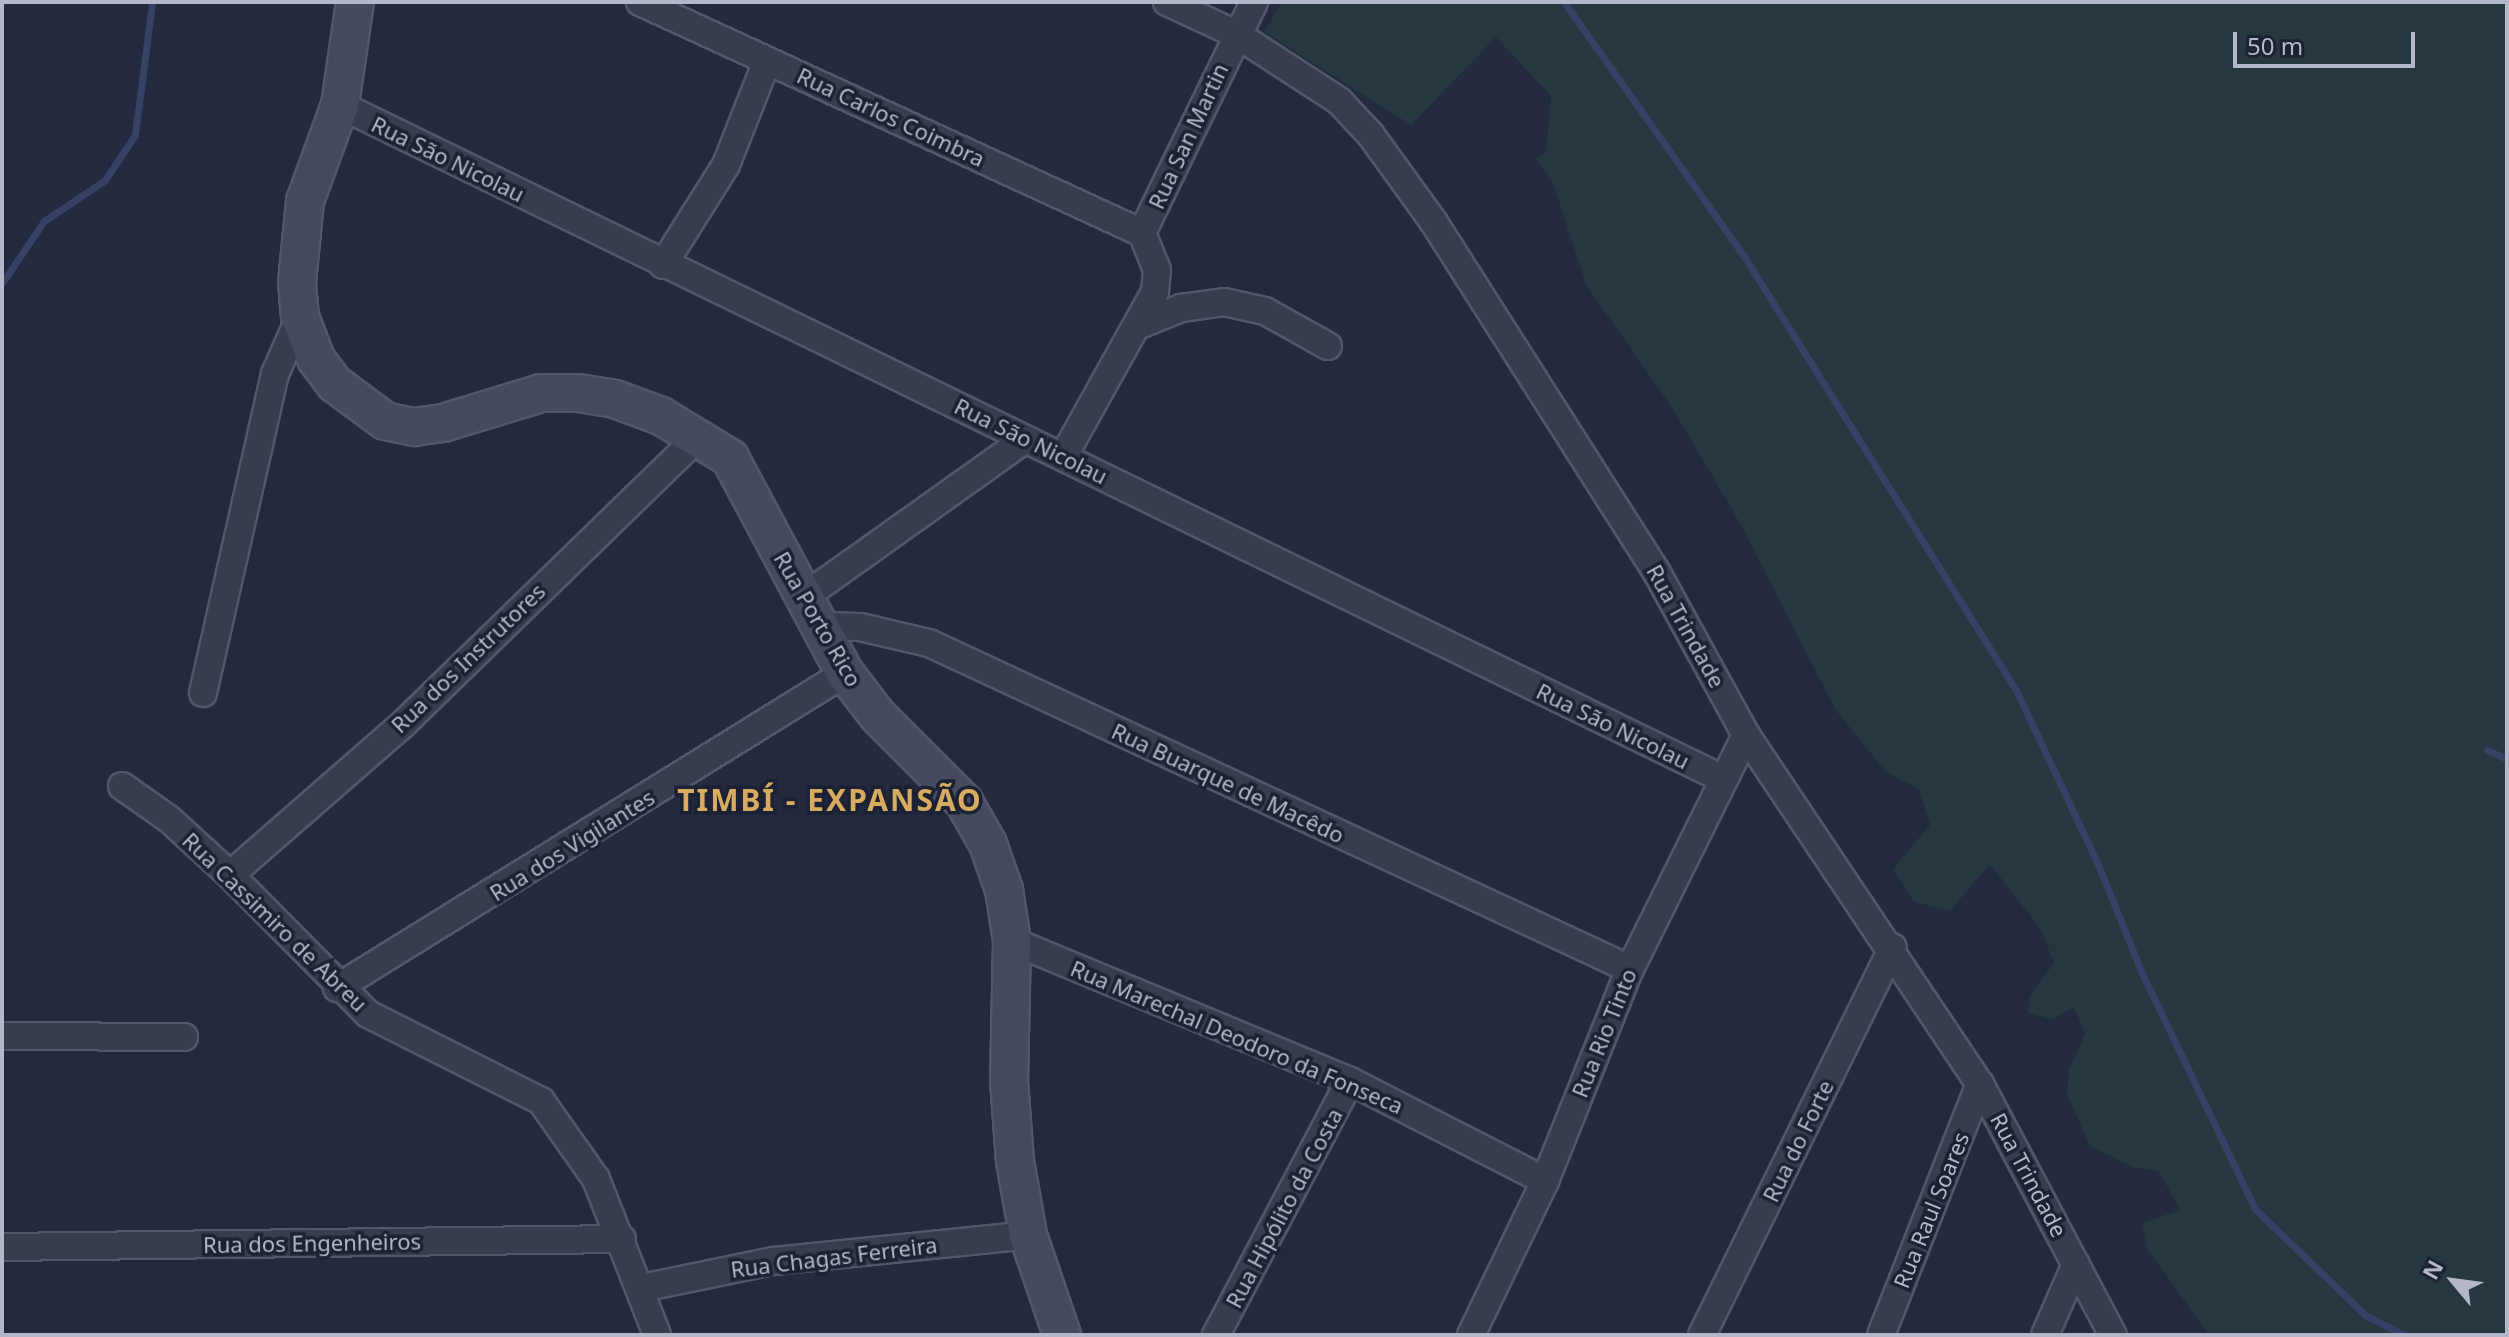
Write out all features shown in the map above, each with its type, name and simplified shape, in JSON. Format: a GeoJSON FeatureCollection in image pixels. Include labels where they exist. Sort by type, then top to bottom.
{"type":"FeatureCollection","features":[{"type":"Feature","properties":{"kind":"street","name":"Rua Porto Rico"},"geometry":{"type":"LineString","coordinates":[[355,2],[340,105],[305,201],[297,283],[300,317],[316,359],[335,384],[385,421],[414,427],[443,423],[541,393],[578,393],[615,399],[700,435],[730,458],[845,673],[878,716],[964,802],[988,844],[1004,890],[1012,941],[1009,1080],[1028,1235],[1062,1335]]}},
{"type":"Feature","properties":{"kind":"street","name":"Rua Carlos Coimbra"},"geometry":{"type":"LineString","coordinates":[[640,2],[1142,233]]}},
{"type":"Feature","properties":{"kind":"street","name":"Rua Trindade"},"geometry":{"type":"LineString","coordinates":[[1167,2],[1236,34],[1339,101],[1379,146],[1555,405],[1746,735],[1893,947],[1980,1084],[2113,1335]]}},
{"type":"Feature","properties":{"kind":"street","name":"Rua San Martin"},"geometry":{"type":"LineString","coordinates":[[1063,457],[1155,292],[1157,270],[1142,233],[1254,2]]}},
{"type":"Feature","properties":{"kind":"street"},"geometry":{"type":"LineString","coordinates":[[663,265],[726,165],[767,61]]}},
{"type":"Feature","properties":{"kind":"street","name":"Rua São Nicolau"},"geometry":{"type":"LineString","coordinates":[[340,105],[1721,778]]}},
{"type":"Feature","properties":{"kind":"street"},"geometry":{"type":"LineString","coordinates":[[1137,326],[1181,308],[1224,302],[1265,311],[1328,346]]}},
{"type":"Feature","properties":{"kind":"street","name":"Rua Porto Rico"},"geometry":{"type":"LineString","coordinates":[[203,693],[275,374],[300,317]]}},
{"type":"Feature","properties":{"kind":"street","name":"Rua dos Instrutores"},"geometry":{"type":"LineString","coordinates":[[230,875],[404,723],[700,435]]}},
{"type":"Feature","properties":{"kind":"street"},"geometry":{"type":"LineString","coordinates":[[812,611],[1024,440]]}},
{"type":"Feature","properties":{"kind":"street","name":"Rua Buarque de Macêdo"},"geometry":{"type":"LineString","coordinates":[[812,611],[860,627],[929,643],[1630,969]]}},
{"type":"Feature","properties":{"kind":"street","name":"Rua dos Vigilantes"},"geometry":{"type":"LineString","coordinates":[[337,988],[845,673]]}},
{"type":"Feature","properties":{"kind":"street","name":"Rua Rio Tinto"},"geometry":{"type":"LineString","coordinates":[[1471,1335],[1545,1181],[1630,969],[1721,778],[1746,735]]}},
{"type":"Feature","properties":{"kind":"street","name":"Rua Cassimiro de Abreu"},"geometry":{"type":"LineString","coordinates":[[122,786],[169,819],[230,875],[337,988],[399,1034],[541,1101],[596,1179],[642,1288],[657,1335]]}},
{"type":"Feature","properties":{"kind":"street","name":"Rua Marechal Deodoro da Fonseca"},"geometry":{"type":"LineString","coordinates":[[1012,941],[1350,1081],[1545,1181]]}},
{"type":"Feature","properties":{"kind":"street","name":"Rua do Forte"},"geometry":{"type":"LineString","coordinates":[[1702,1335],[1893,947]]}},
{"type":"Feature","properties":{"kind":"street"},"geometry":{"type":"LineString","coordinates":[[2,1036],[184,1037]]}},
{"type":"Feature","properties":{"kind":"street","name":"Rua Hipólito da Costa"},"geometry":{"type":"LineString","coordinates":[[1216,1335],[1350,1081]]}},
{"type":"Feature","properties":{"kind":"street","name":"Rua Raul Soares"},"geometry":{"type":"LineString","coordinates":[[1881,1335],[1980,1084]]}},
{"type":"Feature","properties":{"kind":"street","name":"Rua Chagas Ferreira"},"geometry":{"type":"LineString","coordinates":[[642,1288],[774,1261],[1028,1235]]}},
{"type":"Feature","properties":{"kind":"street","name":"Rua dos Engenheiros"},"geometry":{"type":"LineString","coordinates":[[2,1247],[622,1239]]}},
{"type":"Feature","properties":{"kind":"street"},"geometry":{"type":"LineString","coordinates":[[2045,1335],[2076,1264]]}},
{"type":"Feature","properties":{"kind":"shaded area"},"geometry":{"type":"Polygon","coordinates":[[[1282,2],[2507,2],[2507,1335],[2209,1335],[2147,1249],[2142,1223],[2180,1210],[2158,1170],[2134,1168],[2090,1146],[2067,1094],[2069,1070],[2085,1034],[2074,1007],[2052,1020],[2028,1013],[2030,995],[2054,963],[2041,930],[1990,864],[1950,911],[1914,902],[1893,869],[1930,825],[1919,789],[1886,772],[1835,709],[1742,527],[1673,409],[1586,285],[1552,180],[1536,159],[1546,152],[1551,96],[1496,37],[1411,125],[1264,32],[1282,2]]]}},
{"type":"Feature","properties":{"kind":"waterway"},"geometry":{"type":"LineString","coordinates":[[2,283],[44,221],[105,180],[135,135],[152,2]]}},
{"type":"Feature","properties":{"kind":"waterway"},"geometry":{"type":"LineString","coordinates":[[1564,2],[1745,258],[2016,690],[2097,862],[2141,971],[2255,1209],[2365,1315],[2404,1335]]}},
{"type":"Feature","properties":{"kind":"waterway"},"geometry":{"type":"LineString","coordinates":[[2487,750],[2507,759]]}},
{"type":"Feature","properties":{"kind":"district","name":"TIMBÍ - EXPANSÃO"},"geometry":{"type":"Point","coordinates":[830,800]}}]}
